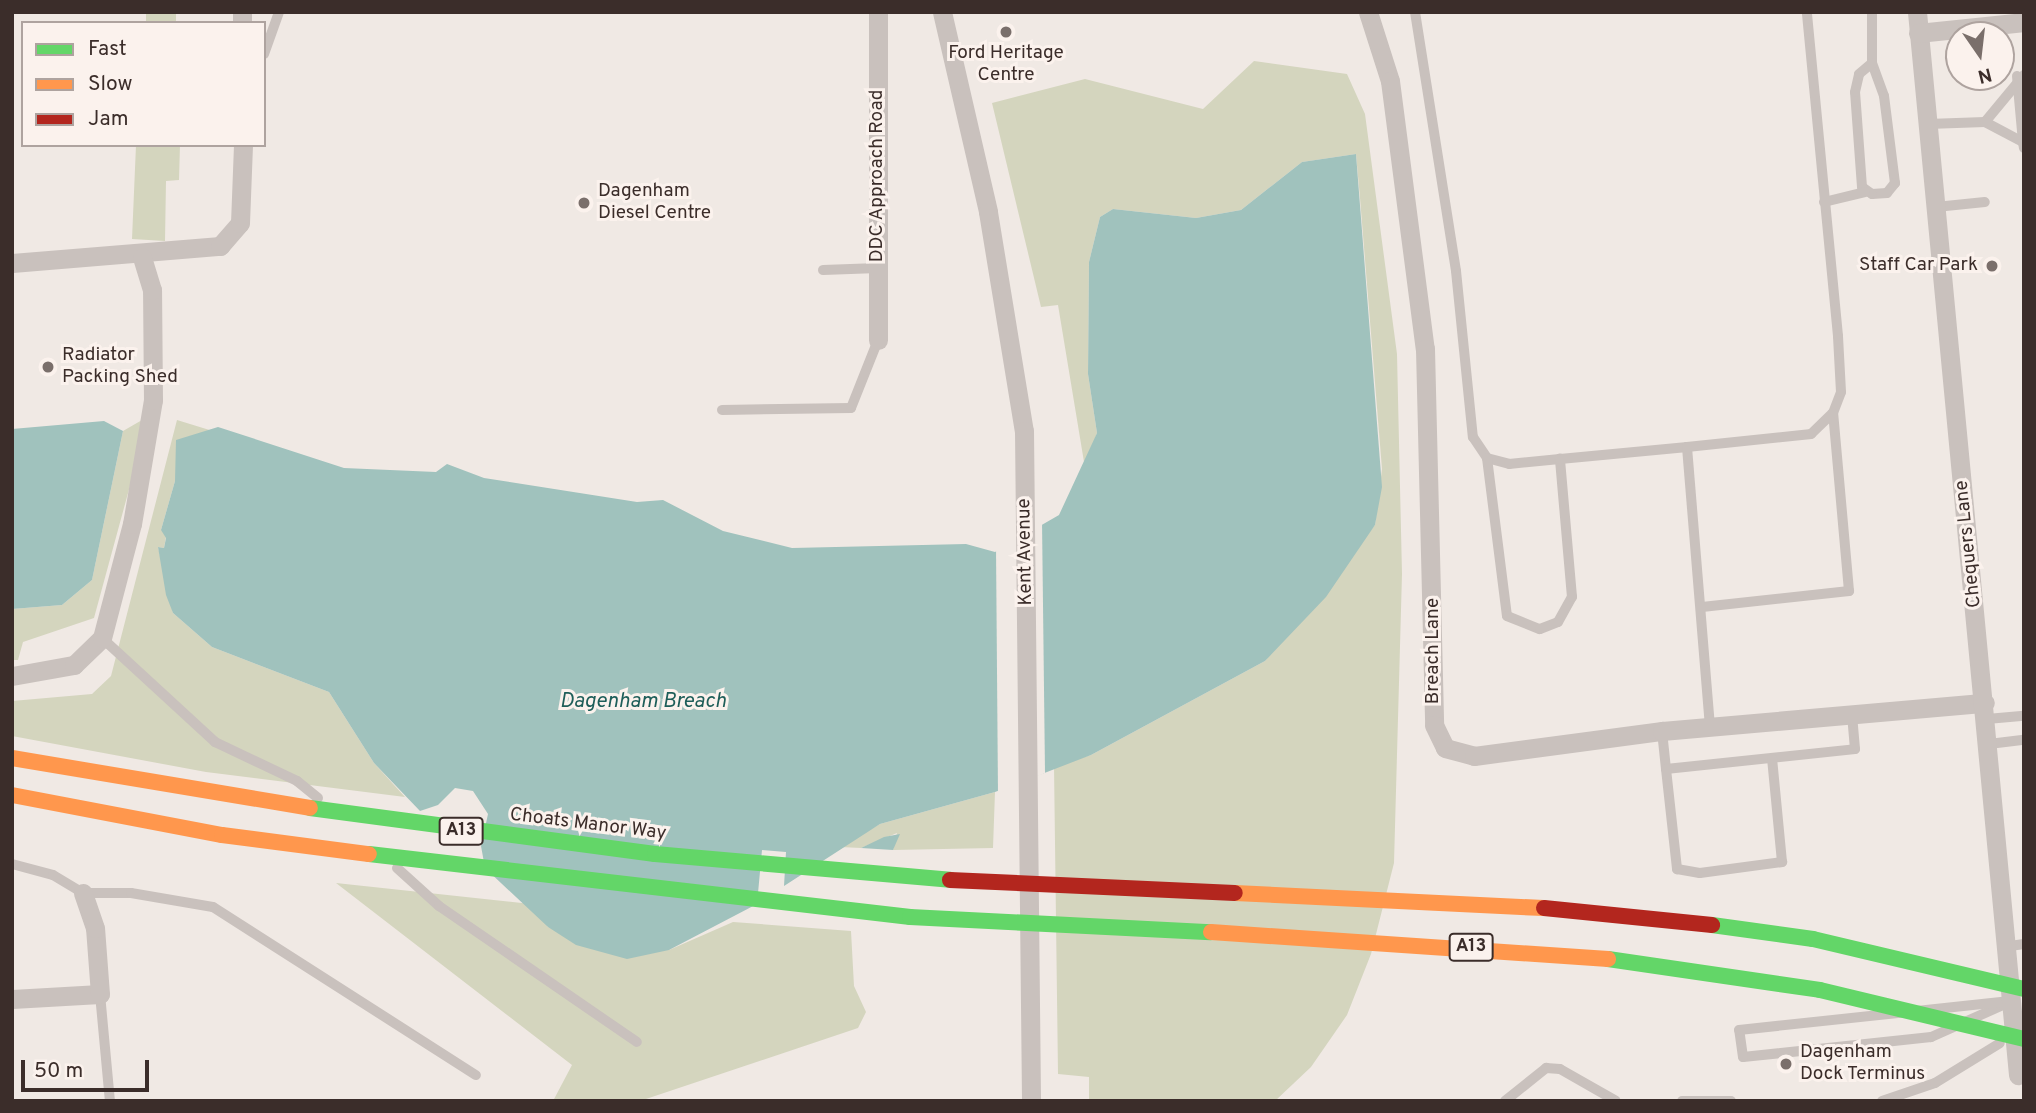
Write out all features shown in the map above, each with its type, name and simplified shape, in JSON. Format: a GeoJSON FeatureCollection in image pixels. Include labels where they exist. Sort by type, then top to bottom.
{"type":"FeatureCollection","features":[{"type":"Feature","properties":{"kind":"highway","name":"Choats Manor Way"},"geometry":{"type":"LineString","coordinates":[[12,758],[440,829],[913,878],[1603,910],[1813,939],[2018,995]]}},
{"type":"Feature","properties":{"kind":"highway","name":"A13"},"geometry":{"type":"LineString","coordinates":[[12,795],[236,837],[652,892],[911,917],[1405,942],[1614,960],[1820,990],[2019,1038]]}},
{"type":"Feature","properties":{"kind":"street","name":"DDC Approach Road"},"geometry":{"type":"LineString","coordinates":[[878,12],[878,340]]}},
{"type":"Feature","properties":{"kind":"street","name":"Kent Avenue"},"geometry":{"type":"LineString","coordinates":[[942,12],[1018,369],[1026,520],[1031,1101]]}},
{"type":"Feature","properties":{"kind":"street","name":"Breach Lane"},"geometry":{"type":"LineString","coordinates":[[1368,12],[1392,92],[1425,349],[1436,734],[1445,748],[1474,756],[1662,731],[1852,712],[1986,711]]}},
{"type":"Feature","properties":{"kind":"street","name":"Chequers Lane"},"geometry":{"type":"LineString","coordinates":[[1917,12],[1989,744],[2017,945],[2018,1075]]}},
{"type":"Feature","properties":{"kind":"street"},"geometry":{"type":"LineString","coordinates":[[1919,33],[2024,22]]}},
{"type":"Feature","properties":{"kind":"street"},"geometry":{"type":"LineString","coordinates":[[12,263],[142,257],[210,250],[237,232],[243,147]]}},
{"type":"Feature","properties":{"kind":"street"},"geometry":{"type":"LineString","coordinates":[[12,676],[74,665],[102,638],[132,524],[153,400],[152,290],[142,257]]}},
{"type":"Feature","properties":{"kind":"street"},"geometry":{"type":"LineString","coordinates":[[12,999],[100,994],[95,928],[83,893]]}},
{"type":"Feature","properties":{"kind":"lane"},"geometry":{"type":"LineString","coordinates":[[266,48],[279,12]]}},
{"type":"Feature","properties":{"kind":"lane"},"geometry":{"type":"LineString","coordinates":[[1415,12],[1456,271],[1473,437],[1487,458],[1504,606],[1507,616],[1539,629],[1558,622],[1572,597],[1560,459]]}},
{"type":"Feature","properties":{"kind":"lane"},"geometry":{"type":"LineString","coordinates":[[1702,607],[1849,591],[1833,413],[1841,391],[1807,12]]}},
{"type":"Feature","properties":{"kind":"lane"},"geometry":{"type":"LineString","coordinates":[[1824,202],[1865,192],[1887,192],[1895,183],[1884,96],[1872,64],[1872,12]]}},
{"type":"Feature","properties":{"kind":"lane"},"geometry":{"type":"LineString","coordinates":[[1865,192],[1855,92],[1859,74],[1872,64]]}},
{"type":"Feature","properties":{"kind":"lane"},"geometry":{"type":"LineString","coordinates":[[1985,122],[2020,76]]}},
{"type":"Feature","properties":{"kind":"lane"},"geometry":{"type":"LineString","coordinates":[[2020,76],[2024,149]]}},
{"type":"Feature","properties":{"kind":"lane"},"geometry":{"type":"LineString","coordinates":[[1928,124],[1985,122],[2023,142]]}},
{"type":"Feature","properties":{"kind":"lane"},"geometry":{"type":"LineString","coordinates":[[1936,207],[1985,202]]}},
{"type":"Feature","properties":{"kind":"lane"},"geometry":{"type":"LineString","coordinates":[[823,271],[878,268]]}},
{"type":"Feature","properties":{"kind":"lane"},"geometry":{"type":"LineString","coordinates":[[722,410],[851,408],[878,340]]}},
{"type":"Feature","properties":{"kind":"lane"},"geometry":{"type":"LineString","coordinates":[[1487,458],[1509,464],[1811,434],[1833,413]]}},
{"type":"Feature","properties":{"kind":"lane"},"geometry":{"type":"LineString","coordinates":[[1687,447],[1710,727]]}},
{"type":"Feature","properties":{"kind":"lane"},"geometry":{"type":"LineString","coordinates":[[102,638],[215,742],[298,781],[350,827]]}},
{"type":"Feature","properties":{"kind":"lane"},"geometry":{"type":"LineString","coordinates":[[1986,711],[2024,716]]}},
{"type":"Feature","properties":{"kind":"lane"},"geometry":{"type":"LineString","coordinates":[[1666,769],[1855,750],[1852,712]]}},
{"type":"Feature","properties":{"kind":"lane"},"geometry":{"type":"LineString","coordinates":[[1662,731],[1677,869],[1700,873],[1782,862],[1772,758]]}},
{"type":"Feature","properties":{"kind":"lane"},"geometry":{"type":"LineString","coordinates":[[1989,744],[2024,740]]}},
{"type":"Feature","properties":{"kind":"lane"},"geometry":{"type":"LineString","coordinates":[[360,835],[439,906],[637,1042]]}},
{"type":"Feature","properties":{"kind":"lane"},"geometry":{"type":"LineString","coordinates":[[12,864],[53,875],[83,893],[131,893],[214,907],[477,1074]]}},
{"type":"Feature","properties":{"kind":"lane"},"geometry":{"type":"LineString","coordinates":[[100,994],[110,1101]]}},
{"type":"Feature","properties":{"kind":"lane"},"geometry":{"type":"LineString","coordinates":[[2018,995],[1931,1037],[1743,1057],[1739,1030],[2018,995]]}},
{"type":"Feature","properties":{"kind":"lane"},"geometry":{"type":"LineString","coordinates":[[1882,1101],[1935,1083],[2019,1038]]}},
{"type":"Feature","properties":{"kind":"lane"},"geometry":{"type":"LineString","coordinates":[[1505,1101],[1546,1068],[1560,1069],[1616,1101]]}},
{"type":"Feature","properties":{"kind":"lane"},"geometry":{"type":"LineString","coordinates":[[1682,1101],[1731,1101]]}},
{"type":"Feature","properties":{"kind":"green space"},"geometry":{"type":"Polygon","coordinates":[[[146,12],[176,12],[176,21],[146,21],[146,12]]]}},
{"type":"Feature","properties":{"kind":"green space"},"geometry":{"type":"Polygon","coordinates":[[[1254,61],[1347,74],[1365,114],[1397,354],[1402,574],[1394,863],[1371,954],[1347,1015],[1311,1067],[1275,1101],[1089,1101],[1089,1077],[1058,1074],[1054,766],[1091,755],[1265,661],[1375,525],[1382,469],[1356,154],[1302,162],[1241,210],[1196,218],[1113,209],[1100,217],[1089,262],[1088,374],[1097,433],[1085,468],[1058,305],[1041,307],[992,103],[1085,79],[1203,109],[1254,61]]]}},
{"type":"Feature","properties":{"kind":"green space"},"geometry":{"type":"Polygon","coordinates":[[[136,147],[180,147],[179,180],[166,181],[165,241],[132,239],[136,147]]]}},
{"type":"Feature","properties":{"kind":"green space"},"geometry":{"type":"Polygon","coordinates":[[[149,416],[94,618],[23,642],[18,660],[12,660],[12,609],[62,605],[92,580],[123,431],[149,416]]]}},
{"type":"Feature","properties":{"kind":"green space"},"geometry":{"type":"Polygon","coordinates":[[[177,420],[216,432],[175,481],[161,530],[167,531],[164,548],[158,547],[173,613],[212,647],[329,692],[374,763],[405,797],[206,772],[12,736],[12,701],[92,694],[111,676],[177,420]]]}},
{"type":"Feature","properties":{"kind":"green space"},"geometry":{"type":"Polygon","coordinates":[[[995,792],[993,848],[893,850],[897,833],[861,848],[840,847],[880,824],[995,792]]]}},
{"type":"Feature","properties":{"kind":"green space"},"geometry":{"type":"Polygon","coordinates":[[[336,883],[531,904],[548,927],[669,950],[733,922],[851,931],[854,986],[866,1012],[858,1028],[640,1101],[553,1101],[572,1065],[336,883]]]}},
{"type":"Feature","properties":{"kind":"water","name":"Dagenham Breach"},"geometry":{"type":"Polygon","coordinates":[[[1356,154],[1382,487],[1375,525],[1326,597],[1265,661],[1091,755],[995,792],[880,824],[784,886],[786,852],[762,850],[757,904],[669,950],[627,959],[576,945],[548,927],[485,868],[481,846],[488,814],[473,791],[455,788],[438,805],[420,811],[374,763],[329,692],[212,647],[173,613],[166,595],[158,547],[164,548],[166,538],[161,530],[175,481],[176,440],[218,427],[344,468],[436,472],[447,464],[484,478],[637,502],[663,500],[723,531],[792,548],[966,544],[995,552],[1059,515],[1097,433],[1088,374],[1089,262],[1100,217],[1113,209],[1196,218],[1241,210],[1302,162],[1356,154]]]}},
{"type":"Feature","properties":{"kind":"water"},"geometry":{"type":"Polygon","coordinates":[[[104,421],[123,431],[92,580],[62,605],[12,609],[12,429],[104,421]]]}},
{"type":"Feature","properties":{"kind":"water"},"geometry":{"type":"Polygon","coordinates":[[[900,834],[893,850],[861,848],[884,837],[900,834]]]}},
{"type":"Feature","properties":{"kind":"pier"},"geometry":{"type":"Polygon","coordinates":[[[1042,521],[1045,773],[998,794],[996,547],[1042,521]]]}},
{"type":"Feature","properties":{"kind":"traffic: fast"},"geometry":{"type":"LineString","coordinates":[[310,808],[655,854],[950,880]]}},
{"type":"Feature","properties":{"kind":"traffic: fast"},"geometry":{"type":"LineString","coordinates":[[369,854],[910,917],[1211,932]]}},
{"type":"Feature","properties":{"kind":"traffic: fast"},"geometry":{"type":"LineString","coordinates":[[1712,925],[1813,939],[2024,989]]}},
{"type":"Feature","properties":{"kind":"traffic: fast"},"geometry":{"type":"LineString","coordinates":[[1608,959],[1820,990],[2024,1039]]}},
{"type":"Feature","properties":{"kind":"traffic: slow"},"geometry":{"type":"LineString","coordinates":[[12,758],[310,808]]}},
{"type":"Feature","properties":{"kind":"traffic: slow"},"geometry":{"type":"LineString","coordinates":[[12,795],[222,835],[369,854]]}},
{"type":"Feature","properties":{"kind":"traffic: slow"},"geometry":{"type":"LineString","coordinates":[[1235,893],[1544,908]]}},
{"type":"Feature","properties":{"kind":"traffic: slow"},"geometry":{"type":"LineString","coordinates":[[1211,932],[1608,959]]}},
{"type":"Feature","properties":{"kind":"traffic: jam"},"geometry":{"type":"LineString","coordinates":[[950,880],[1235,893]]}},
{"type":"Feature","properties":{"kind":"traffic: jam"},"geometry":{"type":"LineString","coordinates":[[1544,908],[1712,925]]}},
{"type":"Feature","properties":{"kind":"place","name":"Ford Heritage Centre"},"geometry":{"type":"Point","coordinates":[1006,32]}},
{"type":"Feature","properties":{"kind":"place","name":"Dagenham Diesel Centre"},"geometry":{"type":"Point","coordinates":[584,203]}},
{"type":"Feature","properties":{"kind":"place","name":"Staff Car Park"},"geometry":{"type":"Point","coordinates":[1992,266]}},
{"type":"Feature","properties":{"kind":"place","name":"Radiator Packing Shed"},"geometry":{"type":"Point","coordinates":[48,367]}},
{"type":"Feature","properties":{"kind":"place","name":"Dagenham Dock Terminus"},"geometry":{"type":"Point","coordinates":[1786,1064]}}]}
